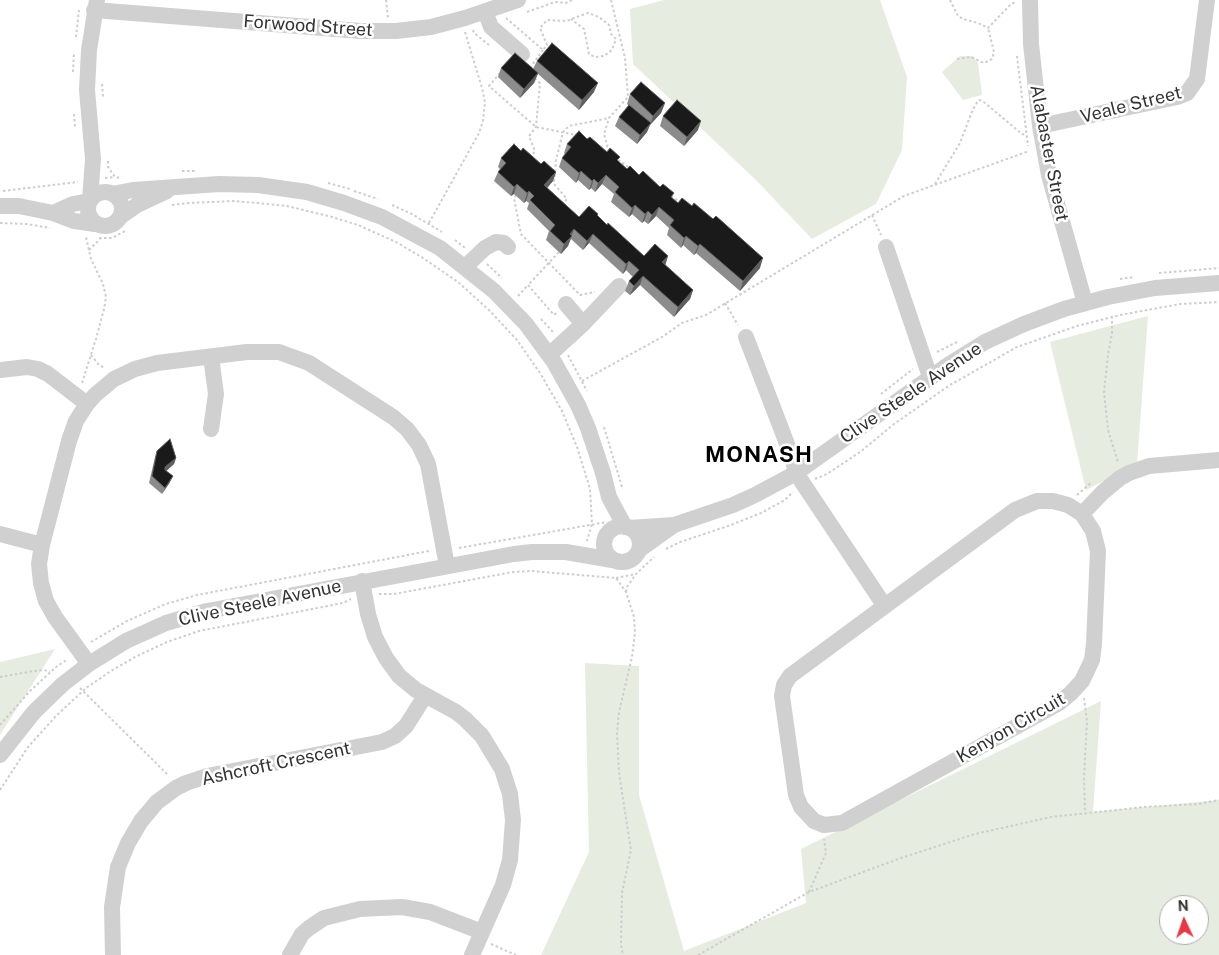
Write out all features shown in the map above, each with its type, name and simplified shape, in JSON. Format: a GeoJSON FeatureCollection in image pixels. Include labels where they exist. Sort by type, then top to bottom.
{"type":"FeatureCollection","features":[{"type":"Feature","properties":{"kind":"street","name":"Forwood Street"},"geometry":{"type":"LineString","coordinates":[[95,5],[361,30],[396,31],[431,26],[518,0]]}},
{"type":"Feature","properties":{"kind":"street","name":"Alabaster Street"},"geometry":{"type":"LineString","coordinates":[[1030,0],[1033,131],[1049,175],[1085,303]]}},
{"type":"Feature","properties":{"kind":"street","name":"Veale Street"},"geometry":{"type":"LineString","coordinates":[[1033,131],[1177,97],[1188,92],[1197,79],[1206,0]]}},
{"type":"Feature","properties":{"kind":"street"},"geometry":{"type":"LineString","coordinates":[[95,5],[89,50],[87,90],[100,159],[111,193],[118,199],[121,206],[124,222]]}},
{"type":"Feature","properties":{"kind":"street"},"geometry":{"type":"LineString","coordinates":[[485,11],[491,27],[522,54]]}},
{"type":"Feature","properties":{"kind":"street"},"geometry":{"type":"LineString","coordinates":[[98,231],[88,214],[100,159]]}},
{"type":"Feature","properties":{"kind":"street"},"geometry":{"type":"LineString","coordinates":[[54,221],[72,204],[90,200],[99,193],[235,184],[258,185],[307,192],[425,230],[471,261],[494,290],[526,324],[555,350],[588,428],[603,473],[617,496],[627,528]]}},
{"type":"Feature","properties":{"kind":"street"},"geometry":{"type":"LineString","coordinates":[[98,231],[104,226],[124,222],[138,205],[173,187]]}},
{"type":"Feature","properties":{"kind":"street"},"geometry":{"type":"LineString","coordinates":[[0,206],[19,206],[54,221],[74,221],[98,231]]}},
{"type":"Feature","properties":{"kind":"street"},"geometry":{"type":"LineString","coordinates":[[471,261],[485,248],[496,242],[504,243],[508,247]]}},
{"type":"Feature","properties":{"kind":"street"},"geometry":{"type":"LineString","coordinates":[[886,247],[930,377]]}},
{"type":"Feature","properties":{"kind":"street","name":"Clive Steele Avenue"},"geometry":{"type":"LineString","coordinates":[[627,528],[674,524],[733,505],[796,473],[930,377],[985,342],[1009,331],[1048,315],[1085,303],[1155,288],[1219,283]]}},
{"type":"Feature","properties":{"kind":"street"},"geometry":{"type":"LineString","coordinates":[[555,350],[583,324],[613,291]]}},
{"type":"Feature","properties":{"kind":"street"},"geometry":{"type":"LineString","coordinates":[[566,304],[583,324]]}},
{"type":"Feature","properties":{"kind":"street"},"geometry":{"type":"LineString","coordinates":[[746,337],[792,457],[796,473],[884,605]]}},
{"type":"Feature","properties":{"kind":"street"},"geometry":{"type":"LineString","coordinates":[[89,664],[46,601],[41,583],[42,545],[82,400],[114,379],[135,369],[157,364],[268,351],[299,358],[309,363],[393,417],[407,429],[419,445],[428,464],[447,566]]}},
{"type":"Feature","properties":{"kind":"street"},"geometry":{"type":"LineString","coordinates":[[211,357],[216,394],[211,429]]}},
{"type":"Feature","properties":{"kind":"street"},"geometry":{"type":"LineString","coordinates":[[0,370],[27,367],[38,368],[82,400]]}},
{"type":"Feature","properties":{"kind":"street"},"geometry":{"type":"LineString","coordinates":[[1082,514],[1103,492],[1129,473],[1149,466],[1219,460]]}},
{"type":"Feature","properties":{"kind":"street"},"geometry":{"type":"LineString","coordinates":[[606,536],[613,528],[627,528],[637,535],[639,550],[633,559],[622,562],[612,560],[605,552],[606,536],[617,496]]}},
{"type":"Feature","properties":{"kind":"street","name":"Kenyon Circuit"},"geometry":{"type":"LineString","coordinates":[[1037,501],[1053,501],[1068,505],[1082,514],[1093,531],[1098,551],[1094,644],[1092,660],[1082,681],[1071,694],[842,823],[824,825],[809,817],[801,807],[796,795],[782,696],[784,685],[790,676],[1015,510],[1037,501]]}},
{"type":"Feature","properties":{"kind":"street","name":"Clive Steele Avenue"},"geometry":{"type":"LineString","coordinates":[[639,550],[674,524]]}},
{"type":"Feature","properties":{"kind":"street"},"geometry":{"type":"LineString","coordinates":[[0,534],[42,545]]}},
{"type":"Feature","properties":{"kind":"street","name":"Clive Steele Avenue"},"geometry":{"type":"LineString","coordinates":[[566,552],[588,547],[606,536]]}},
{"type":"Feature","properties":{"kind":"street","name":"Clive Steele Avenue"},"geometry":{"type":"LineString","coordinates":[[0,755],[40,706],[63,684],[89,664],[134,638],[166,623],[207,610],[368,587],[447,566],[514,554],[566,552],[612,560]]}},
{"type":"Feature","properties":{"kind":"street"},"geometry":{"type":"LineString","coordinates":[[368,587],[373,629],[386,658],[400,676],[425,696],[456,712],[482,736],[502,769],[510,794],[514,833],[510,860],[503,884],[472,955]]}},
{"type":"Feature","properties":{"kind":"street","name":"Ashcroft Crescent"},"geometry":{"type":"LineString","coordinates":[[113,955],[112,907],[118,867],[128,842],[141,821],[157,802],[180,786],[207,776],[382,742],[395,736],[406,726],[425,696]]}},
{"type":"Feature","properties":{"kind":"street"},"geometry":{"type":"LineString","coordinates":[[290,955],[302,934],[324,918],[360,909],[402,907],[430,912],[480,935]]}},
{"type":"Feature","properties":{"kind":"path"},"geometry":{"type":"LineString","coordinates":[[604,150],[610,155],[604,134],[609,118],[628,97],[626,58],[611,0]]}},
{"type":"Feature","properties":{"kind":"path"},"geometry":{"type":"LineString","coordinates":[[950,0],[958,16],[968,22],[978,23],[988,28],[994,52],[992,59],[984,63],[971,57],[958,59]]}},
{"type":"Feature","properties":{"kind":"path"},"geometry":{"type":"LineString","coordinates":[[988,28],[1017,0]]}},
{"type":"Feature","properties":{"kind":"path"},"geometry":{"type":"LineString","coordinates":[[527,72],[547,45],[540,28],[547,20],[570,19],[588,13],[599,17],[609,25],[611,34],[616,39],[612,50],[604,56],[596,57],[589,54],[584,29],[570,19]]}},
{"type":"Feature","properties":{"kind":"path"},"geometry":{"type":"LineString","coordinates":[[506,18],[543,50]]}},
{"type":"Feature","properties":{"kind":"path"},"geometry":{"type":"LineString","coordinates":[[473,30],[474,33],[495,50]]}},
{"type":"Feature","properties":{"kind":"path"},"geometry":{"type":"LineString","coordinates":[[425,230],[480,133],[485,110],[482,88],[465,32]]}},
{"type":"Feature","properties":{"kind":"path"},"geometry":{"type":"LineString","coordinates":[[582,381],[662,337],[682,323],[706,315],[904,196],[1031,150],[1028,145],[1033,131],[1017,53]]}},
{"type":"Feature","properties":{"kind":"path"},"geometry":{"type":"LineString","coordinates":[[482,88],[489,86],[504,68]]}},
{"type":"Feature","properties":{"kind":"path"},"geometry":{"type":"LineString","coordinates":[[526,164],[535,151],[530,136],[536,127],[540,84],[533,78]]}},
{"type":"Feature","properties":{"kind":"path"},"geometry":{"type":"LineString","coordinates":[[102,79],[103,97]]}},
{"type":"Feature","properties":{"kind":"path"},"geometry":{"type":"LineString","coordinates":[[489,86],[536,127],[577,135]]}},
{"type":"Feature","properties":{"kind":"path"},"geometry":{"type":"LineString","coordinates":[[934,184],[960,143],[972,109],[978,101],[980,100],[985,103],[1022,134],[1033,131]]}},
{"type":"Feature","properties":{"kind":"path"},"geometry":{"type":"LineString","coordinates":[[557,209],[567,199],[554,184],[556,160],[563,132],[569,126],[609,118]]}},
{"type":"Feature","properties":{"kind":"path"},"geometry":{"type":"LineString","coordinates":[[100,159],[115,177],[125,178]]}},
{"type":"Feature","properties":{"kind":"path"},"geometry":{"type":"LineString","coordinates":[[618,160],[634,171]]}},
{"type":"Feature","properties":{"kind":"path"},"geometry":{"type":"LineString","coordinates":[[180,172],[196,170]]}},
{"type":"Feature","properties":{"kind":"path"},"geometry":{"type":"LineString","coordinates":[[0,191],[81,182]]}},
{"type":"Feature","properties":{"kind":"path"},"geometry":{"type":"LineString","coordinates":[[324,182],[381,201]]}},
{"type":"Feature","properties":{"kind":"path"},"geometry":{"type":"LineString","coordinates":[[666,192],[682,203]]}},
{"type":"Feature","properties":{"kind":"path"},"geometry":{"type":"LineString","coordinates":[[516,196],[514,198],[521,234],[580,295],[591,292],[613,291]]}},
{"type":"Feature","properties":{"kind":"path"},"geometry":{"type":"LineString","coordinates":[[169,206],[188,202],[234,201],[287,206],[332,217],[366,228],[396,242],[458,282],[502,323],[531,359],[549,386],[562,411],[586,472],[592,501],[592,524],[587,540]]}},
{"type":"Feature","properties":{"kind":"path"},"geometry":{"type":"LineString","coordinates":[[389,204],[471,261],[489,265],[507,283]]}},
{"type":"Feature","properties":{"kind":"path"},"geometry":{"type":"LineString","coordinates":[[872,214],[886,247]]}},
{"type":"Feature","properties":{"kind":"path"},"geometry":{"type":"LineString","coordinates":[[0,224],[54,221]]}},
{"type":"Feature","properties":{"kind":"path"},"geometry":{"type":"LineString","coordinates":[[82,400],[106,297],[103,284],[91,259],[85,235],[98,231],[112,238],[120,235],[124,222]]}},
{"type":"Feature","properties":{"kind":"path"},"geometry":{"type":"LineString","coordinates":[[89,250],[98,231]]}},
{"type":"Feature","properties":{"kind":"path"},"geometry":{"type":"LineString","coordinates":[[518,296],[559,252]]}},
{"type":"Feature","properties":{"kind":"path"},"geometry":{"type":"LineString","coordinates":[[528,285],[554,315],[566,304]]}},
{"type":"Feature","properties":{"kind":"path"},"geometry":{"type":"LineString","coordinates":[[811,479],[820,478],[835,469],[950,385],[1018,347],[1048,335],[1112,316],[1180,304],[1219,302]]}},
{"type":"Feature","properties":{"kind":"path"},"geometry":{"type":"LineString","coordinates":[[725,303],[746,337]]}},
{"type":"Feature","properties":{"kind":"path"},"geometry":{"type":"LineString","coordinates":[[539,317],[556,335],[555,350],[582,381],[591,398]]}},
{"type":"Feature","properties":{"kind":"path"},"geometry":{"type":"LineString","coordinates":[[91,355],[99,365],[110,370]]}},
{"type":"Feature","properties":{"kind":"path"},"geometry":{"type":"LineString","coordinates":[[602,422],[616,463],[617,496]]}},
{"type":"Feature","properties":{"kind":"path"},"geometry":{"type":"LineString","coordinates":[[663,550],[761,513],[785,500],[794,490],[798,492]]}},
{"type":"Feature","properties":{"kind":"path"},"geometry":{"type":"LineString","coordinates":[[453,549],[592,524]]}},
{"type":"Feature","properties":{"kind":"path"},"geometry":{"type":"LineString","coordinates":[[626,592],[627,587],[636,574],[658,555]]}},
{"type":"Feature","properties":{"kind":"path"},"geometry":{"type":"LineString","coordinates":[[368,587],[383,595],[523,571],[616,578],[636,574]]}},
{"type":"Feature","properties":{"kind":"path"},"geometry":{"type":"LineString","coordinates":[[616,578],[626,592],[634,617],[635,632],[632,657],[619,712],[617,733],[619,773],[631,850],[622,893],[623,955]]}},
{"type":"Feature","properties":{"kind":"path"},"geometry":{"type":"LineString","coordinates":[[0,790],[16,763],[42,730],[83,691],[135,657],[181,637],[235,623],[343,603],[350,601],[353,597]]}},
{"type":"Feature","properties":{"kind":"path"},"geometry":{"type":"LineString","coordinates":[[0,725],[30,691],[50,672],[64,661],[73,657]]}},
{"type":"Feature","properties":{"kind":"path"},"geometry":{"type":"LineString","coordinates":[[0,677],[34,671],[50,672]]}},
{"type":"Feature","properties":{"kind":"path"},"geometry":{"type":"LineString","coordinates":[[83,691],[180,786]]}},
{"type":"Feature","properties":{"kind":"path"},"geometry":{"type":"LineString","coordinates":[[698,955],[808,892],[930,848],[1014,824],[1051,817],[1085,812],[1199,804],[1219,800]]}},
{"type":"Feature","properties":{"kind":"path"},"geometry":{"type":"LineString","coordinates":[[808,892],[826,853],[824,836]]}},
{"type":"Feature","properties":{"kind":"path"},"geometry":{"type":"LineString","coordinates":[[480,935],[516,955]]}},
{"type":"Feature","properties":{"kind":"shaded area"},"geometry":{"type":"Polygon","coordinates":[[[664,0],[880,0],[907,77],[902,150],[876,204],[812,239],[756,180],[633,64],[630,9],[664,0]]]}},
{"type":"Feature","properties":{"kind":"shaded area"},"geometry":{"type":"Polygon","coordinates":[[[960,56],[973,56],[978,63],[982,95],[963,100],[942,72],[960,56]]]}},
{"type":"Feature","properties":{"kind":"shaded area"},"geometry":{"type":"Polygon","coordinates":[[[1148,316],[1137,464],[1086,490],[1050,342],[1148,316]]]}},
{"type":"Feature","properties":{"kind":"shaded area"},"geometry":{"type":"Polygon","coordinates":[[[55,649],[0,735],[0,662],[55,649]]]}},
{"type":"Feature","properties":{"kind":"shaded area"},"geometry":{"type":"Polygon","coordinates":[[[585,663],[639,666],[639,795],[684,951],[806,903],[801,849],[1101,701],[1093,812],[1219,800],[1219,955],[541,955],[589,852],[585,663]]]}},
{"type":"Feature","properties":{"kind":"building"},"geometry":{"type":"Polygon","coordinates":[[[552,43],[598,83],[582,100],[537,61],[552,43]]]}},
{"type":"Feature","properties":{"kind":"building"},"geometry":{"type":"Polygon","coordinates":[[[515,53],[538,73],[524,89],[501,68],[515,53]]]}},
{"type":"Feature","properties":{"kind":"building"},"geometry":{"type":"Polygon","coordinates":[[[641,82],[665,103],[653,116],[630,94],[641,82]]]}},
{"type":"Feature","properties":{"kind":"building"},"geometry":{"type":"Polygon","coordinates":[[[677,100],[701,121],[687,137],[663,116],[677,100]]]}},
{"type":"Feature","properties":{"kind":"building"},"geometry":{"type":"Polygon","coordinates":[[[629,105],[651,123],[640,135],[619,117],[629,105]]]}},
{"type":"Feature","properties":{"kind":"building"},"geometry":{"type":"Polygon","coordinates":[[[579,131],[587,139],[590,137],[607,152],[610,148],[620,157],[617,160],[627,169],[630,166],[639,175],[643,171],[660,187],[663,184],[674,193],[671,197],[678,203],[682,198],[692,206],[694,203],[713,219],[716,216],[763,258],[743,281],[700,244],[698,246],[686,236],[684,238],[670,225],[674,220],[659,207],[652,215],[648,211],[645,214],[635,205],[632,208],[615,192],[619,187],[606,175],[598,183],[594,179],[592,181],[581,171],[579,173],[562,158],[571,147],[567,144],[579,131]]]}},
{"type":"Feature","properties":{"kind":"building"},"geometry":{"type":"Polygon","coordinates":[[[514,144],[521,151],[523,148],[541,164],[544,161],[556,172],[544,185],[579,217],[589,206],[607,225],[608,223],[644,256],[655,244],[668,256],[662,262],[693,290],[678,307],[643,276],[634,286],[629,281],[639,270],[629,261],[626,264],[593,234],[587,241],[574,229],[570,234],[572,236],[564,244],[550,231],[555,225],[530,200],[534,196],[529,191],[527,193],[517,184],[514,187],[498,172],[506,163],[501,158],[514,144]]]}},
{"type":"Feature","properties":{"kind":"building"},"geometry":{"type":"Polygon","coordinates":[[[170,439],[176,458],[165,467],[165,470],[173,476],[165,488],[152,476],[157,451],[170,439]]]}},
{"type":"Feature","properties":{"kind":"district","name":"MONASH"},"geometry":{"type":"Point","coordinates":[759,455]}}]}
